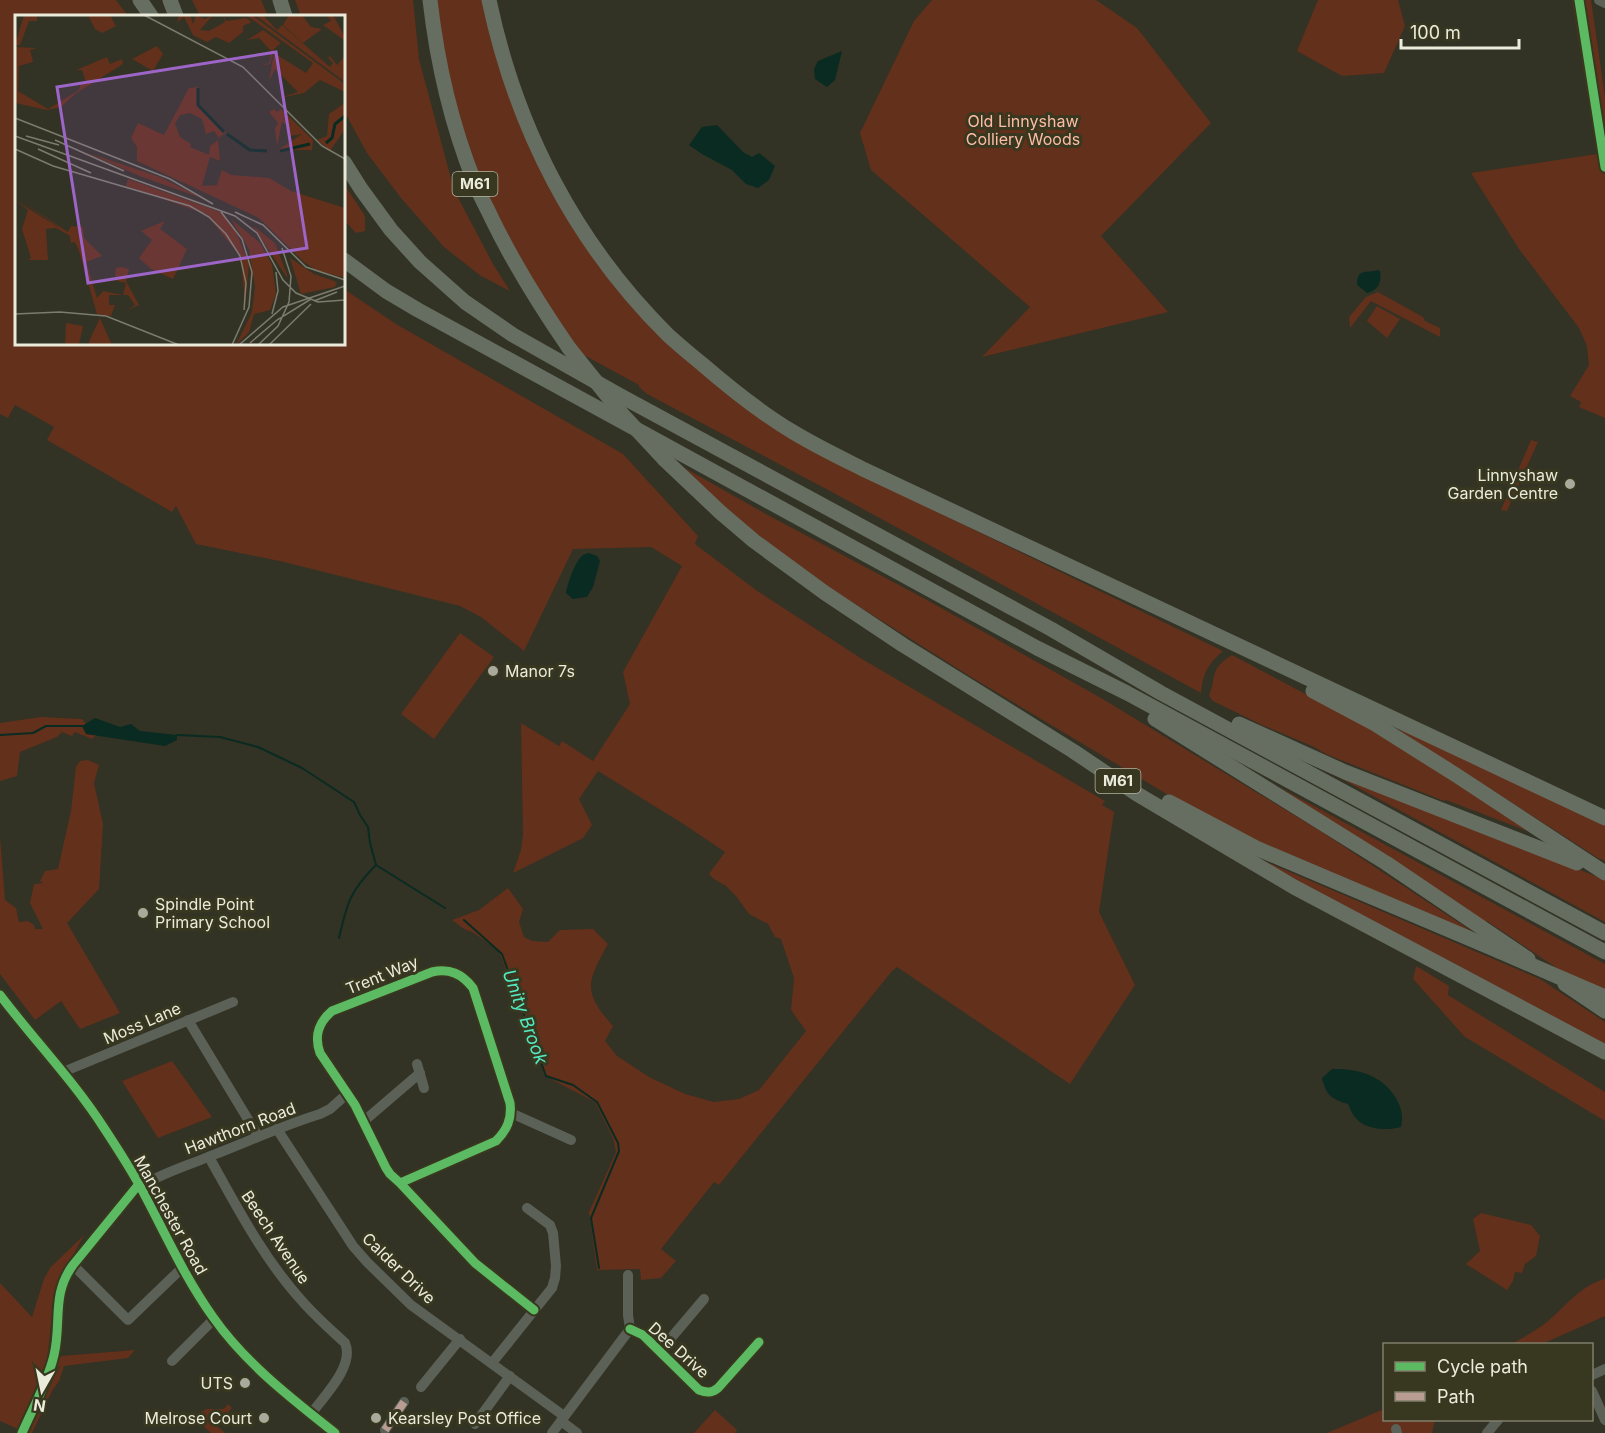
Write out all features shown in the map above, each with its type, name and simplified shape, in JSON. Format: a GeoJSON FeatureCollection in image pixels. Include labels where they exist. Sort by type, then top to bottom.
{"type":"FeatureCollection","features":[{"type":"Feature","properties":{"kind":"highway"},"geometry":{"type":"LineString","coordinates":[[140,0],[150,15]]}},
{"type":"Feature","properties":{"kind":"highway"},"geometry":{"type":"LineString","coordinates":[[170,0],[176,15]]}},
{"type":"Feature","properties":{"kind":"highway"},"geometry":{"type":"LineString","coordinates":[[280,0],[285,15]]}},
{"type":"Feature","properties":{"kind":"highway","name":"M61"},"geometry":{"type":"LineString","coordinates":[[430,0],[440,67],[450,111],[475,183],[509,254],[569,348],[622,414],[713,506],[754,541],[825,593],[1137,794],[1294,887],[1605,1052]]}},
{"type":"Feature","properties":{"kind":"highway"},"geometry":{"type":"LineString","coordinates":[[489,0],[498,42],[514,95],[532,137],[561,195],[577,221],[612,271],[641,306],[669,336],[732,391],[793,432],[865,470],[1605,818]]}},
{"type":"Feature","properties":{"kind":"highway"},"geometry":{"type":"LineString","coordinates":[[345,164],[366,197],[405,247],[451,291],[496,324],[543,352],[1052,629],[1161,693],[1605,933]]}},
{"type":"Feature","properties":{"kind":"highway"},"geometry":{"type":"LineString","coordinates":[[345,262],[417,310],[1037,648],[1127,693],[1605,952]]}},
{"type":"Feature","properties":{"kind":"highway"},"geometry":{"type":"LineString","coordinates":[[1065,564],[1375,724],[1605,873]]}},
{"type":"Feature","properties":{"kind":"highway"},"geometry":{"type":"LineString","coordinates":[[1052,629],[1165,685],[1219,715],[1300,753],[1605,873]]}},
{"type":"Feature","properties":{"kind":"highway"},"geometry":{"type":"LineString","coordinates":[[1037,648],[1386,863],[1605,1011]]}},
{"type":"Feature","properties":{"kind":"highway","name":"M61"},"geometry":{"type":"LineString","coordinates":[[1073,751],[1256,848],[1598,994]]}},
{"type":"Feature","properties":{"kind":"main road","name":"Manchester Road"},"geometry":{"type":"LineString","coordinates":[[0,995],[84,1099],[139,1186],[183,1268],[214,1319],[253,1363],[335,1433]]}},
{"type":"Feature","properties":{"kind":"street"},"geometry":{"type":"LineString","coordinates":[[1599,0],[1605,3]]}},
{"type":"Feature","properties":{"kind":"street","name":"Trent Way"},"geometry":{"type":"LineString","coordinates":[[400,1183],[390,1174],[364,1121],[317,1046],[318,1031],[332,1011],[432,972],[452,971],[460,975],[473,988],[510,1103],[511,1113]]}},
{"type":"Feature","properties":{"kind":"street","name":"Moss Lane"},"geometry":{"type":"LineString","coordinates":[[63,1072],[233,1002]]}},
{"type":"Feature","properties":{"kind":"street"},"geometry":{"type":"LineString","coordinates":[[188,1020],[258,1136]]}},
{"type":"Feature","properties":{"kind":"street"},"geometry":{"type":"LineString","coordinates":[[364,1121],[418,1068],[424,1088]]}},
{"type":"Feature","properties":{"kind":"street","name":"Hawthorn Road"},"geometry":{"type":"LineString","coordinates":[[139,1186],[157,1176],[330,1109],[348,1093]]}},
{"type":"Feature","properties":{"kind":"street"},"geometry":{"type":"LineString","coordinates":[[534,1310],[476,1263],[400,1183],[496,1141],[509,1123],[511,1113],[571,1140]]}},
{"type":"Feature","properties":{"kind":"street","name":"Calder Drive"},"geometry":{"type":"LineString","coordinates":[[277,1129],[353,1246],[367,1262],[411,1305],[510,1376],[577,1433]]}},
{"type":"Feature","properties":{"kind":"street","name":"Beech Avenue"},"geometry":{"type":"LineString","coordinates":[[209,1157],[248,1229],[273,1266],[303,1303],[345,1343],[348,1349],[344,1370],[311,1414]]}},
{"type":"Feature","properties":{"kind":"street"},"geometry":{"type":"LineString","coordinates":[[22,1433],[54,1356],[59,1293],[64,1278],[139,1186]]}},
{"type":"Feature","properties":{"kind":"street"},"geometry":{"type":"LineString","coordinates":[[492,1363],[552,1288],[555,1278],[553,1233],[550,1225],[527,1208]]}},
{"type":"Feature","properties":{"kind":"street"},"geometry":{"type":"LineString","coordinates":[[73,1265],[128,1320],[183,1268]]}},
{"type":"Feature","properties":{"kind":"street"},"geometry":{"type":"LineString","coordinates":[[552,1433],[596,1369],[630,1329],[628,1315],[630,1274]]}},
{"type":"Feature","properties":{"kind":"street"},"geometry":{"type":"LineString","coordinates":[[660,1351],[703,1299]]}},
{"type":"Feature","properties":{"kind":"street"},"geometry":{"type":"LineString","coordinates":[[172,1361],[214,1319]]}},
{"type":"Feature","properties":{"kind":"street","name":"Dee Drive"},"geometry":{"type":"LineString","coordinates":[[630,1329],[643,1335],[699,1390],[706,1392],[713,1392],[718,1388],[759,1342]]}},
{"type":"Feature","properties":{"kind":"street"},"geometry":{"type":"LineString","coordinates":[[421,1387],[459,1339]]}},
{"type":"Feature","properties":{"kind":"street"},"geometry":{"type":"LineString","coordinates":[[475,1424],[510,1376]]}},
{"type":"Feature","properties":{"kind":"street"},"geometry":{"type":"LineString","coordinates":[[1593,1393],[1605,1420]]}},
{"type":"Feature","properties":{"kind":"street"},"geometry":{"type":"LineString","coordinates":[[385,1430],[404,1402]]}},
{"type":"Feature","properties":{"kind":"street"},"geometry":{"type":"LineString","coordinates":[[1487,1433],[1496,1421]]}},
{"type":"Feature","properties":{"kind":"green space"},"geometry":{"type":"Polygon","coordinates":[[[0,0],[116,0],[127,15],[15,15],[15,345],[345,345],[345,290],[396,324],[623,454],[698,536],[695,544],[756,590],[862,659],[1105,801],[1102,805],[1114,812],[1099,912],[1135,985],[1070,1084],[897,967],[719,1185],[714,1182],[661,1249],[676,1261],[661,1278],[641,1280],[640,1269],[597,1270],[589,1212],[616,1152],[613,1138],[595,1102],[545,1076],[499,951],[452,920],[479,910],[508,888],[523,909],[519,922],[524,937],[532,941],[548,942],[560,930],[593,929],[608,944],[592,977],[591,986],[596,1004],[613,1026],[605,1041],[617,1056],[649,1077],[685,1094],[714,1102],[739,1099],[759,1090],[806,1031],[791,1010],[794,978],[781,939],[775,937],[768,924],[749,914],[726,886],[709,874],[725,852],[598,771],[579,799],[592,825],[583,838],[513,873],[521,850],[523,835],[521,723],[559,746],[562,741],[593,761],[630,704],[623,672],[682,566],[651,547],[573,549],[524,651],[481,617],[460,606],[284,562],[196,544],[176,506],[172,512],[47,440],[54,427],[15,405],[8,418],[0,414],[0,0]]]}},
{"type":"Feature","properties":{"kind":"green space"},"geometry":{"type":"Polygon","coordinates":[[[192,0],[261,0],[268,15],[200,15],[192,0]]]}},
{"type":"Feature","properties":{"kind":"green space"},"geometry":{"type":"Polygon","coordinates":[[[295,0],[413,0],[419,59],[454,190],[510,291],[481,276],[444,247],[401,198],[367,153],[345,113],[345,15],[301,15],[295,0]]]}},
{"type":"Feature","properties":{"kind":"green space"},"geometry":{"type":"Polygon","coordinates":[[[436,0],[483,0],[537,161],[686,358],[882,485],[1223,651],[1207,669],[1201,693],[647,394],[639,385],[582,354],[531,287],[478,177],[452,97],[436,0]]]}},
{"type":"Feature","properties":{"kind":"green space","name":"Old Linnyshaw Colliery Woods"},"geometry":{"type":"Polygon","coordinates":[[[932,0],[1096,0],[1137,28],[1211,123],[1101,236],[1168,312],[982,357],[1030,307],[871,170],[860,133],[914,21],[932,0]]]}},
{"type":"Feature","properties":{"kind":"green space"},"geometry":{"type":"Polygon","coordinates":[[[1318,0],[1398,0],[1405,26],[1384,73],[1342,76],[1297,51],[1318,0]]]}},
{"type":"Feature","properties":{"kind":"green space"},"geometry":{"type":"Polygon","coordinates":[[[1572,0],[1576,0],[1605,172],[1605,418],[1579,407],[1581,402],[1570,396],[1589,365],[1587,346],[1579,328],[1519,249],[1471,173],[1597,154],[1572,0]]]}},
{"type":"Feature","properties":{"kind":"green space"},"geometry":{"type":"Polygon","coordinates":[[[1583,0],[1591,0],[1605,97],[1605,136],[1583,0]]]}},
{"type":"Feature","properties":{"kind":"green space"},"geometry":{"type":"Polygon","coordinates":[[[345,186],[365,216],[365,231],[356,233],[345,221],[345,186]]]}},
{"type":"Feature","properties":{"kind":"green space"},"geometry":{"type":"Polygon","coordinates":[[[1378,292],[1440,328],[1440,337],[1371,301],[1350,328],[1349,317],[1366,297],[1378,292]]]}},
{"type":"Feature","properties":{"kind":"green space"},"geometry":{"type":"Polygon","coordinates":[[[1377,306],[1400,319],[1387,338],[1367,321],[1377,306]]]}},
{"type":"Feature","properties":{"kind":"green space"},"geometry":{"type":"Polygon","coordinates":[[[1531,440],[1538,442],[1507,511],[1501,510],[1531,440]]]}},
{"type":"Feature","properties":{"kind":"green space"},"geometry":{"type":"Polygon","coordinates":[[[683,467],[1101,698],[1322,832],[1476,934],[1286,856],[1185,805],[971,677],[817,580],[718,504],[683,467]]]}},
{"type":"Feature","properties":{"kind":"green space"},"geometry":{"type":"Polygon","coordinates":[[[460,633],[494,657],[434,739],[401,714],[460,633]]]}},
{"type":"Feature","properties":{"kind":"green space"},"geometry":{"type":"Polygon","coordinates":[[[1232,655],[1349,717],[1535,834],[1328,755],[1213,701],[1209,696],[1215,673],[1220,664],[1232,655]]]}},
{"type":"Feature","properties":{"kind":"green space"},"geometry":{"type":"Polygon","coordinates":[[[41,717],[82,719],[86,724],[82,726],[86,734],[96,735],[92,739],[75,732],[72,736],[62,732],[57,737],[20,752],[17,776],[0,781],[0,723],[41,717]]]}},
{"type":"Feature","properties":{"kind":"green space"},"geometry":{"type":"Polygon","coordinates":[[[1401,728],[1605,823],[1605,861],[1400,731],[1401,728]]]}},
{"type":"Feature","properties":{"kind":"green space"},"geometry":{"type":"Polygon","coordinates":[[[88,760],[99,765],[94,783],[103,824],[99,889],[67,923],[120,1013],[80,1029],[61,1001],[35,1020],[0,974],[0,836],[5,900],[16,908],[19,922],[28,921],[34,925],[35,929],[43,929],[30,903],[34,884],[43,883],[40,881],[45,871],[58,869],[71,811],[76,767],[80,761],[88,760]]]}},
{"type":"Feature","properties":{"kind":"green space"},"geometry":{"type":"Polygon","coordinates":[[[1318,766],[1603,879],[1605,881],[1605,922],[1318,766]]]}},
{"type":"Feature","properties":{"kind":"green space"},"geometry":{"type":"Polygon","coordinates":[[[1279,787],[1605,964],[1605,991],[1567,975],[1279,787]]]}},
{"type":"Feature","properties":{"kind":"green space"},"geometry":{"type":"Polygon","coordinates":[[[1250,855],[1540,979],[1605,1022],[1605,1047],[1250,855]]]}},
{"type":"Feature","properties":{"kind":"green space"},"geometry":{"type":"Polygon","coordinates":[[[1416,966],[1449,986],[1448,995],[1605,1092],[1605,1121],[1465,1037],[1413,979],[1416,966]]]}},
{"type":"Feature","properties":{"kind":"green space"},"geometry":{"type":"Polygon","coordinates":[[[172,1061],[212,1117],[158,1138],[122,1081],[172,1061]]]}},
{"type":"Feature","properties":{"kind":"green space"},"geometry":{"type":"Polygon","coordinates":[[[1481,1213],[1531,1225],[1540,1236],[1536,1256],[1525,1264],[1522,1273],[1515,1272],[1513,1281],[1507,1290],[1466,1264],[1480,1251],[1473,1219],[1481,1213]]]}},
{"type":"Feature","properties":{"kind":"green space"},"geometry":{"type":"Polygon","coordinates":[[[84,1235],[56,1287],[47,1361],[18,1429],[0,1421],[0,1283],[32,1317],[44,1279],[50,1268],[84,1235]]]}},
{"type":"Feature","properties":{"kind":"green space"},"geometry":{"type":"Polygon","coordinates":[[[1605,1279],[1605,1316],[1544,1343],[1514,1343],[1544,1324],[1581,1291],[1605,1279]]]}},
{"type":"Feature","properties":{"kind":"green space"},"geometry":{"type":"Polygon","coordinates":[[[135,1350],[128,1358],[64,1366],[59,1381],[32,1433],[27,1433],[61,1356],[135,1350]]]}},
{"type":"Feature","properties":{"kind":"green space"},"geometry":{"type":"Polygon","coordinates":[[[228,1404],[232,1408],[217,1426],[225,1433],[211,1433],[198,1421],[196,1414],[207,1409],[224,1409],[228,1404]]]}},
{"type":"Feature","properties":{"kind":"green space"},"geometry":{"type":"Polygon","coordinates":[[[1383,1409],[1383,1421],[1435,1421],[1432,1433],[1327,1433],[1383,1409]]]}},
{"type":"Feature","properties":{"kind":"green space"},"geometry":{"type":"Polygon","coordinates":[[[715,1410],[737,1430],[735,1433],[694,1433],[715,1410]]]}},
{"type":"Feature","properties":{"kind":"shaded area"},"geometry":{"type":"Polygon","coordinates":[[[842,51],[835,80],[827,87],[815,79],[814,69],[818,61],[842,51]]]}},
{"type":"Feature","properties":{"kind":"shaded area"},"geometry":{"type":"Polygon","coordinates":[[[717,125],[743,152],[752,157],[759,153],[775,166],[769,180],[758,188],[746,184],[732,170],[689,145],[702,127],[717,125]]]}},
{"type":"Feature","properties":{"kind":"shaded area"},"geometry":{"type":"Polygon","coordinates":[[[1380,271],[1380,282],[1374,290],[1367,293],[1357,285],[1357,279],[1363,272],[1380,271]]]}},
{"type":"Feature","properties":{"kind":"shaded area"},"geometry":{"type":"Polygon","coordinates":[[[589,553],[597,556],[600,561],[593,587],[587,597],[573,599],[566,593],[569,580],[580,558],[589,553]]]}},
{"type":"Feature","properties":{"kind":"shaded area"},"geometry":{"type":"Polygon","coordinates":[[[95,718],[120,727],[131,724],[140,731],[177,735],[177,740],[165,746],[86,734],[82,726],[95,718]]]}},
{"type":"Feature","properties":{"kind":"shaded area"},"geometry":{"type":"Polygon","coordinates":[[[1332,1069],[1353,1070],[1380,1081],[1394,1095],[1400,1107],[1401,1127],[1376,1128],[1359,1121],[1348,1104],[1333,1098],[1325,1089],[1322,1078],[1332,1069]]]}},
{"type":"Feature","properties":{"kind":"waterway","name":"Unity Brook"},"geometry":{"type":"LineString","coordinates":[[0,735],[33,733],[46,726],[82,726]]}},
{"type":"Feature","properties":{"kind":"waterway","name":"Unity Brook"},"geometry":{"type":"LineString","coordinates":[[177,735],[220,737],[258,747],[302,768],[354,802],[368,827],[376,865],[445,908]]}},
{"type":"Feature","properties":{"kind":"waterway"},"geometry":{"type":"LineString","coordinates":[[339,938],[344,915],[355,890],[376,865]]}},
{"type":"Feature","properties":{"kind":"waterway","name":"Unity Brook"},"geometry":{"type":"LineString","coordinates":[[464,920],[502,954],[546,1076],[573,1085],[597,1102],[618,1143],[619,1151],[591,1218],[599,1268]]}},
{"type":"Feature","properties":{"kind":"marked path"},"geometry":{"type":"LineString","coordinates":[[385,1430],[404,1402]]}},
{"type":"Feature","properties":{"kind":"cycle path"},"geometry":{"type":"LineString","coordinates":[[1579,0],[1605,167]]}},
{"type":"Feature","properties":{"kind":"cycle path"},"geometry":{"type":"LineString","coordinates":[[400,1183],[496,1141],[506,1128],[509,1119],[510,1103],[473,988],[455,973],[432,972],[332,1011],[323,1020],[318,1030],[318,1047],[355,1105],[390,1174],[475,1263],[534,1310]]}},
{"type":"Feature","properties":{"kind":"cycle path"},"geometry":{"type":"LineString","coordinates":[[0,995],[79,1093],[104,1128],[138,1182],[193,1287],[226,1334],[270,1380],[335,1433]]}},
{"type":"Feature","properties":{"kind":"cycle path"},"geometry":{"type":"LineString","coordinates":[[22,1433],[44,1385],[54,1355],[59,1298],[66,1276],[139,1184]]}},
{"type":"Feature","properties":{"kind":"cycle path"},"geometry":{"type":"LineString","coordinates":[[630,1329],[643,1335],[699,1390],[707,1392],[718,1388],[759,1342]]}},
{"type":"Feature","properties":{"kind":"place","name":"Linnyshaw Garden Centre"},"geometry":{"type":"Point","coordinates":[1570,484]}},
{"type":"Feature","properties":{"kind":"place","name":"Manor 7s"},"geometry":{"type":"Point","coordinates":[493,671]}},
{"type":"Feature","properties":{"kind":"place","name":"Spindle Point Primary School"},"geometry":{"type":"Point","coordinates":[143,913]}},
{"type":"Feature","properties":{"kind":"place","name":"UTS"},"geometry":{"type":"Point","coordinates":[245,1383]}},
{"type":"Feature","properties":{"kind":"place","name":"Melrose Court"},"geometry":{"type":"Point","coordinates":[264,1418]}},
{"type":"Feature","properties":{"kind":"place","name":"Kearsley Post Office"},"geometry":{"type":"Point","coordinates":[376,1418]}}]}
